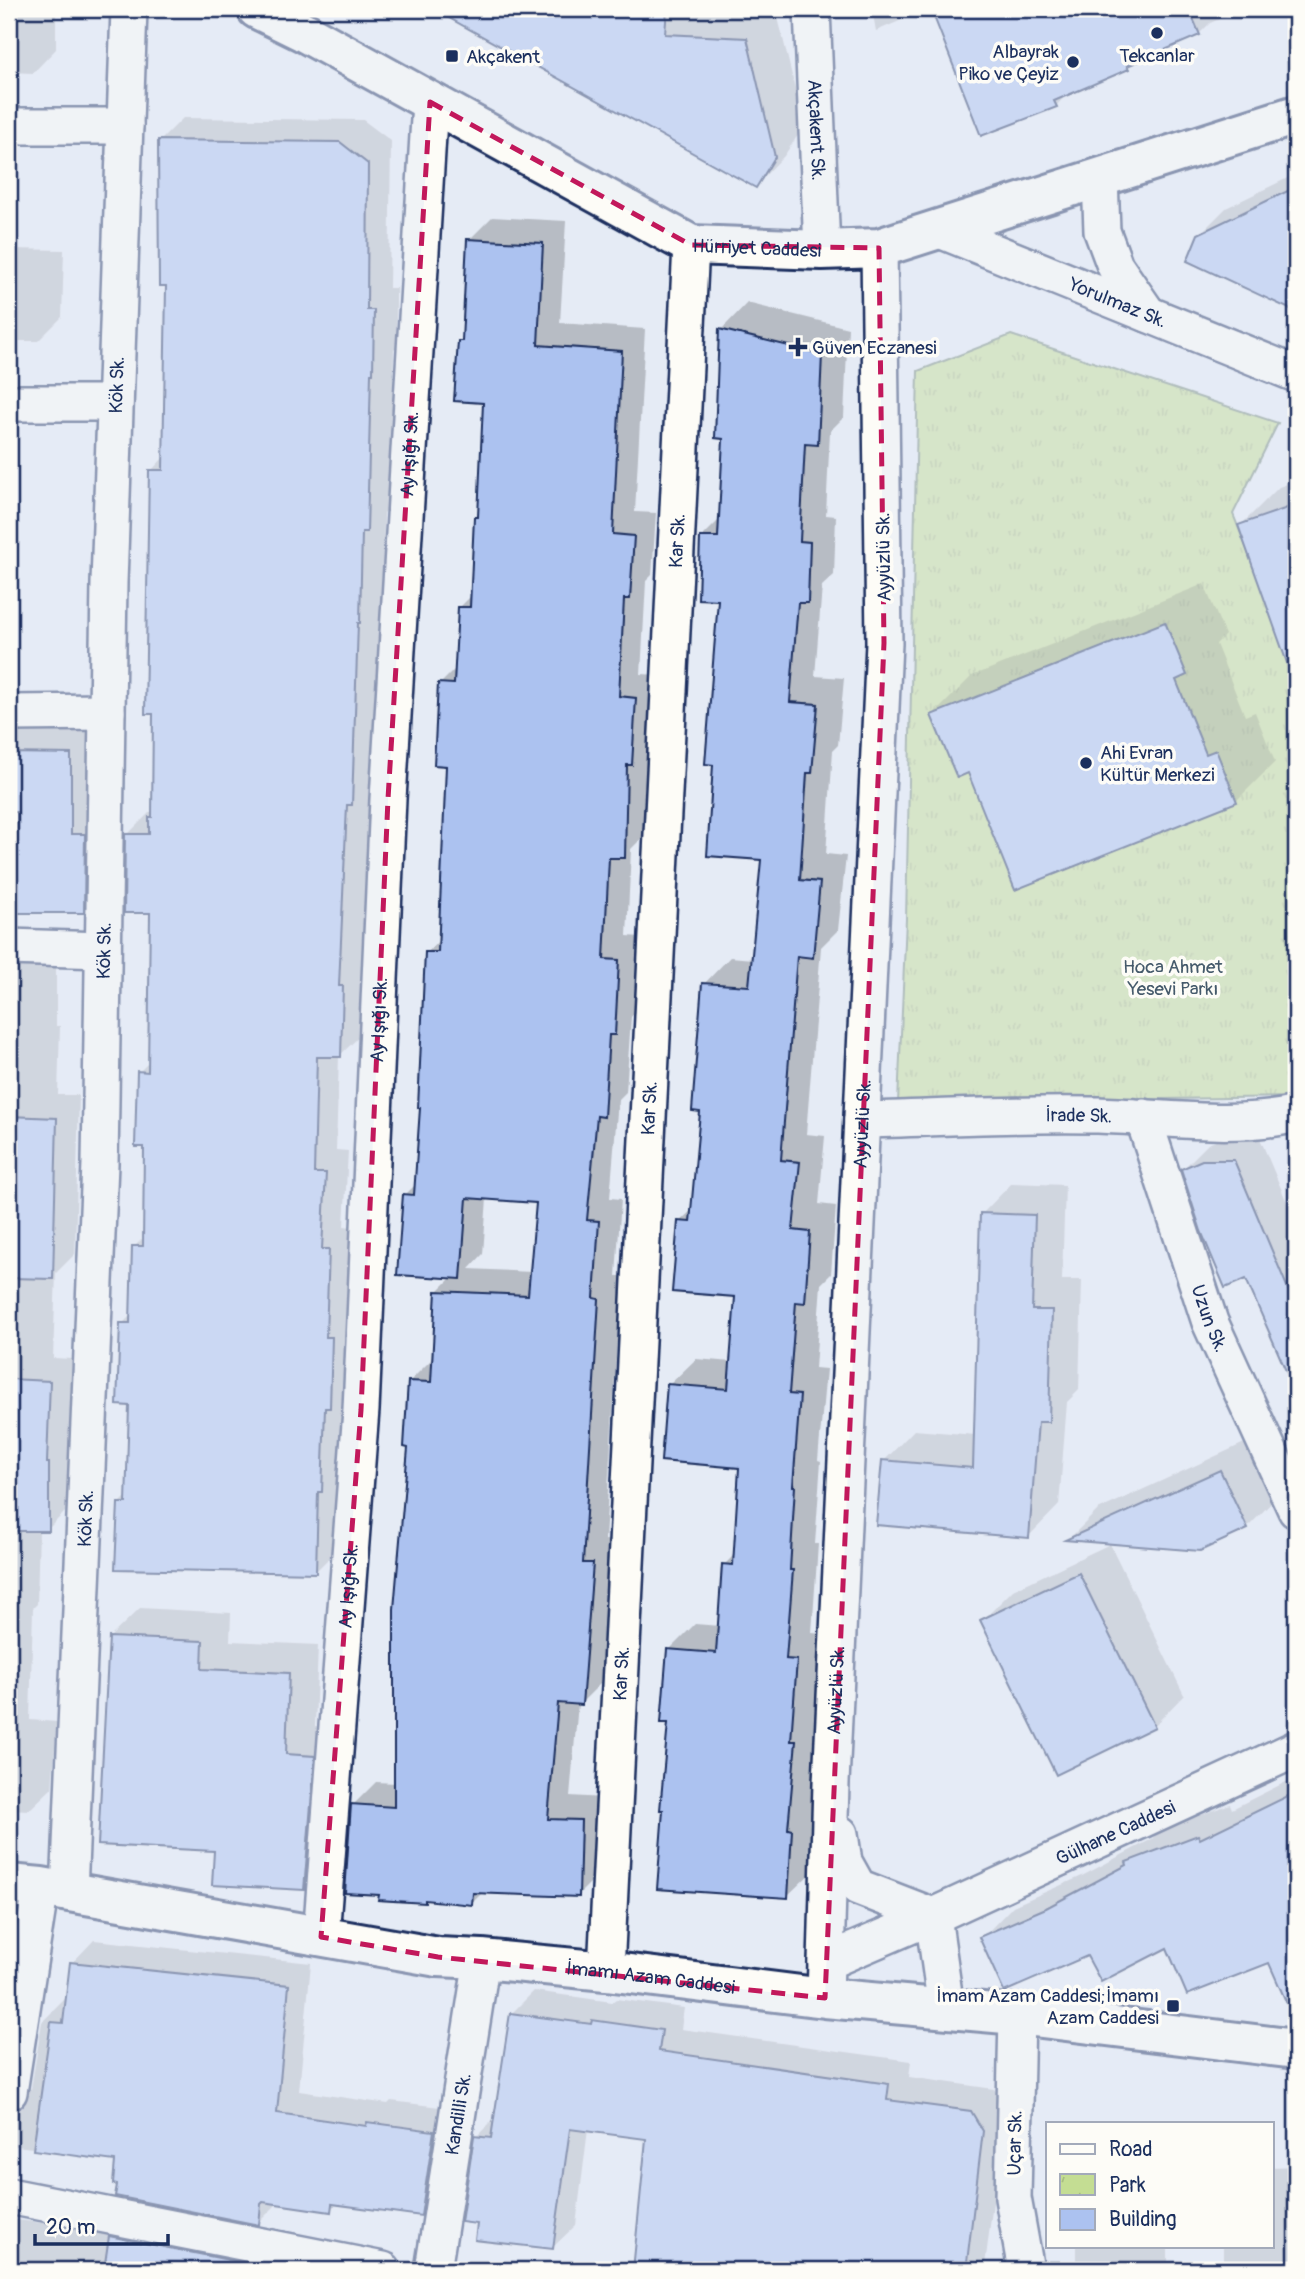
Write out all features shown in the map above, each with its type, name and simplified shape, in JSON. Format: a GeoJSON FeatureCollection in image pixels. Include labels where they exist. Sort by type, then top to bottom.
{"type":"FeatureCollection","features":[{"type":"Feature","properties":{"kind":"street","name":"Kök Sk."},"geometry":{"type":"LineString","coordinates":[[9,2092],[40,1888],[100,1164],[107,712],[129,9]]}},
{"type":"Feature","properties":{"kind":"street","name":"Hürriyet Caddesi"},"geometry":{"type":"LineString","coordinates":[[257,9],[306,20],[430,102],[691,245],[822,250],[879,248],[1296,115]]}},
{"type":"Feature","properties":{"kind":"street","name":"Akçakent Sk."},"geometry":{"type":"LineString","coordinates":[[812,9],[822,250]]}},
{"type":"Feature","properties":{"kind":"street","name":"Ay Işığı Sk."},"geometry":{"type":"LineString","coordinates":[[320,1937],[361,1410],[388,799],[430,102]]}},
{"type":"Feature","properties":{"kind":"street"},"geometry":{"type":"LineString","coordinates":[[9,126],[125,126]]}},
{"type":"Feature","properties":{"kind":"street"},"geometry":{"type":"LineString","coordinates":[[1100,178],[1102,231],[1115,266],[1148,314]]}},
{"type":"Feature","properties":{"kind":"street","name":"Yorulmaz Sk."},"geometry":{"type":"LineString","coordinates":[[940,230],[1296,374]]}},
{"type":"Feature","properties":{"kind":"street","name":"Kar Sk."},"geometry":{"type":"LineString","coordinates":[[606,1971],[691,245]]}},
{"type":"Feature","properties":{"kind":"street","name":"Ayyüzlü Sk."},"geometry":{"type":"LineString","coordinates":[[825,1980],[831,1783],[884,643],[879,248]]}},
{"type":"Feature","properties":{"kind":"street"},"geometry":{"type":"LineString","coordinates":[[9,403],[115,403]]}},
{"type":"Feature","properties":{"kind":"street"},"geometry":{"type":"LineString","coordinates":[[9,713],[107,712]]}},
{"type":"Feature","properties":{"kind":"street"},"geometry":{"type":"LineString","coordinates":[[9,947],[103,950]]}},
{"type":"Feature","properties":{"kind":"street","name":"İrade Sk."},"geometry":{"type":"LineString","coordinates":[[862,1119],[1094,1115],[1209,1121],[1280,1118],[1296,1114]]}},
{"type":"Feature","properties":{"kind":"street","name":"Uzun Sk."},"geometry":{"type":"LineString","coordinates":[[1143,1117],[1210,1322],[1296,1510]]}},
{"type":"Feature","properties":{"kind":"street","name":"Gülhane Caddesi"},"geometry":{"type":"LineString","coordinates":[[825,1980],[933,1916],[1296,1749]]}},
{"type":"Feature","properties":{"kind":"street"},"geometry":{"type":"LineString","coordinates":[[831,1783],[844,1862],[858,1887],[933,1916],[946,2008]]}},
{"type":"Feature","properties":{"kind":"street","name":"İmamı Azam Caddesi"},"geometry":{"type":"LineString","coordinates":[[40,1888],[438,1957],[606,1971],[825,1980],[946,2008],[1296,2049]]}},
{"type":"Feature","properties":{"kind":"street","name":"Kandilli Sk."},"geometry":{"type":"LineString","coordinates":[[433,2270],[482,1959]]}},
{"type":"Feature","properties":{"kind":"street","name":"Uçar Sk."},"geometry":{"type":"LineString","coordinates":[[1017,2015],[1013,2199],[1026,2270]]}},
{"type":"Feature","properties":{"kind":"street"},"geometry":{"type":"LineString","coordinates":[[9,2196],[383,2270]]}},
{"type":"Feature","properties":{"kind":"highlighted area"},"geometry":{"type":"Polygon","coordinates":[[[430,102],[691,245],[879,248],[884,643],[825,1998],[438,1957],[321,1937],[361,1410],[388,799],[430,102]]]}},
{"type":"Feature","properties":{"kind":"green space","name":"Hoca Ahmet Yesevi Parkı"},"geometry":{"type":"Polygon","coordinates":[[[1011,335],[1278,423],[1233,514],[1296,673],[1296,1097],[898,1103],[906,919],[918,371],[1011,335]]]}},
{"type":"Feature","properties":{"kind":"building"},"geometry":{"type":"Polygon","coordinates":[[[433,9],[667,9],[665,34],[747,38],[775,157],[756,188],[433,9]]]}},
{"type":"Feature","properties":{"kind":"building"},"geometry":{"type":"Polygon","coordinates":[[[931,9],[1189,9],[1200,35],[1054,101],[1057,107],[981,136],[931,9]]]}},
{"type":"Feature","properties":{"kind":"building"},"geometry":{"type":"Polygon","coordinates":[[[158,140],[340,142],[368,164],[367,310],[374,310],[373,373],[367,532],[362,532],[352,805],[347,805],[339,986],[343,986],[341,1057],[317,1057],[314,1173],[326,1173],[322,1249],[329,1249],[326,1337],[332,1337],[330,1408],[325,1408],[322,1492],[318,1492],[316,1573],[115,1569],[118,1503],[126,1503],[129,1406],[117,1405],[120,1323],[130,1323],[132,1246],[143,1246],[144,1147],[135,1147],[137,1071],[148,1072],[150,913],[124,913],[125,834],[149,834],[149,817],[152,817],[153,714],[145,714],[149,470],[163,470],[166,286],[159,286],[158,140]]]}},
{"type":"Feature","properties":{"kind":"building"},"geometry":{"type":"Polygon","coordinates":[[[1296,187],[1296,312],[1187,261],[1198,234],[1296,187]]]}},
{"type":"Feature","properties":{"kind":"building"},"geometry":{"type":"Polygon","coordinates":[[[467,239],[543,243],[538,345],[622,351],[613,534],[634,536],[630,599],[624,599],[619,696],[636,698],[632,765],[627,765],[625,858],[609,858],[604,959],[619,960],[615,1035],[609,1035],[604,1117],[597,1116],[587,1220],[599,1221],[594,1298],[599,1299],[583,1563],[593,1563],[582,1705],[558,1703],[548,1819],[581,1820],[579,1897],[473,1893],[472,1905],[425,1900],[425,1903],[378,1900],[379,1895],[345,1893],[351,1804],[394,1807],[394,1609],[408,1448],[404,1447],[408,1381],[431,1382],[436,1291],[528,1295],[536,1203],[467,1198],[461,1279],[397,1275],[403,1194],[414,1195],[425,952],[438,952],[446,766],[434,765],[438,683],[454,684],[458,607],[470,607],[474,517],[478,517],[483,403],[454,401],[458,341],[462,341],[467,239]]]}},
{"type":"Feature","properties":{"kind":"building"},"geometry":{"type":"Polygon","coordinates":[[[719,329],[822,354],[818,445],[805,444],[800,541],[810,542],[808,603],[798,603],[790,702],[818,704],[812,773],[807,773],[800,880],[820,882],[813,958],[797,956],[781,1160],[800,1162],[793,1230],[810,1232],[805,1303],[796,1302],[789,1394],[800,1395],[793,1486],[790,1570],[793,1570],[786,1659],[797,1660],[791,1741],[796,1741],[788,1829],[792,1830],[788,1898],[657,1889],[663,1810],[660,1810],[668,1723],[661,1723],[667,1649],[716,1653],[722,1564],[733,1565],[739,1468],[661,1461],[667,1384],[728,1389],[735,1297],[672,1292],[678,1221],[690,1222],[700,1112],[692,1111],[702,983],[749,986],[761,860],[707,856],[713,765],[705,764],[718,600],[698,599],[700,537],[718,537],[723,439],[715,438],[719,329]]]}},
{"type":"Feature","properties":{"kind":"building"},"geometry":{"type":"Polygon","coordinates":[[[1296,505],[1296,673],[1291,674],[1238,525],[1296,505]]]}},
{"type":"Feature","properties":{"kind":"building","name":"Ahi Evran Kültür Merkezi"},"geometry":{"type":"Polygon","coordinates":[[[1165,622],[1187,675],[1176,680],[1206,754],[1216,750],[1237,802],[1015,890],[968,773],[957,778],[931,715],[1165,622]]]}},
{"type":"Feature","properties":{"kind":"building"},"geometry":{"type":"Polygon","coordinates":[[[9,753],[71,754],[71,834],[85,834],[84,913],[17,913],[17,812],[9,812],[9,753]]]}},
{"type":"Feature","properties":{"kind":"building"},"geometry":{"type":"Polygon","coordinates":[[[9,1116],[57,1118],[53,1279],[9,1278],[9,1116]]]}},
{"type":"Feature","properties":{"kind":"building"},"geometry":{"type":"Polygon","coordinates":[[[1202,1160],[1234,1160],[1296,1308],[1296,1394],[1246,1279],[1225,1288],[1201,1231],[1181,1169],[1202,1160]]]}},
{"type":"Feature","properties":{"kind":"building"},"geometry":{"type":"Polygon","coordinates":[[[980,1213],[1035,1215],[1032,1310],[1052,1310],[1049,1422],[1038,1422],[1029,1538],[876,1525],[882,1460],[973,1468],[980,1213]]]}},
{"type":"Feature","properties":{"kind":"building"},"geometry":{"type":"Polygon","coordinates":[[[9,1379],[50,1381],[47,1463],[49,1531],[9,1531],[9,1379]]]}},
{"type":"Feature","properties":{"kind":"building"},"geometry":{"type":"Polygon","coordinates":[[[1220,1470],[1248,1529],[1200,1551],[1065,1540],[1220,1470]]]}},
{"type":"Feature","properties":{"kind":"building"},"geometry":{"type":"Polygon","coordinates":[[[1079,1573],[1155,1727],[1056,1775],[980,1620],[1079,1573]]]}},
{"type":"Feature","properties":{"kind":"building"},"geometry":{"type":"Polygon","coordinates":[[[109,1637],[203,1641],[202,1669],[289,1673],[286,1754],[315,1756],[304,1890],[212,1885],[214,1851],[98,1845],[109,1637]]]}},
{"type":"Feature","properties":{"kind":"building"},"geometry":{"type":"Polygon","coordinates":[[[1296,1792],[1296,2024],[1269,1963],[1187,1995],[1167,1948],[1101,1982],[1087,1956],[1004,1992],[979,1937],[1046,1908],[1127,1865],[1126,1862],[1198,1835],[1200,1839],[1296,1792]]]}},
{"type":"Feature","properties":{"kind":"building"},"geometry":{"type":"Polygon","coordinates":[[[70,1962],[289,1985],[277,2113],[366,2126],[367,2122],[434,2131],[421,2216],[332,2204],[331,2212],[263,2202],[259,2225],[115,2196],[115,2161],[33,2150],[51,2022],[63,2023],[70,1962]]]}},
{"type":"Feature","properties":{"kind":"building"},"geometry":{"type":"Polygon","coordinates":[[[510,2013],[591,2024],[592,2020],[662,2030],[659,2051],[889,2084],[887,2100],[971,2111],[983,2131],[966,2270],[633,2270],[646,2139],[570,2129],[553,2249],[475,2240],[477,2224],[461,2222],[474,2136],[491,2138],[510,2013]]]}},
{"type":"Feature","properties":{"kind":"building"},"geometry":{"type":"Polygon","coordinates":[[[109,2236],[254,2265],[253,2270],[104,2270],[109,2236]]]}},
{"type":"Feature","properties":{"kind":"place","name":"Tekcanlar"},"geometry":{"type":"Point","coordinates":[1157,33]}},
{"type":"Feature","properties":{"kind":"place","name":"Akçakent"},"geometry":{"type":"Point","coordinates":[452,56]}},
{"type":"Feature","properties":{"kind":"place","name":"Albayrak Piko ve Çeyiz"},"geometry":{"type":"Point","coordinates":[1073,62]}},
{"type":"Feature","properties":{"kind":"place","name":"Güven Eczanesi"},"geometry":{"type":"Point","coordinates":[798,347]}},
{"type":"Feature","properties":{"kind":"place","name":"Ahi Evran Kültür Merkezi"},"geometry":{"type":"Point","coordinates":[1086,763]}},
{"type":"Feature","properties":{"kind":"place","name":"İmam Azam Caddesi;İmamı Azam Caddesi"},"geometry":{"type":"Point","coordinates":[1173,2006]}}]}
